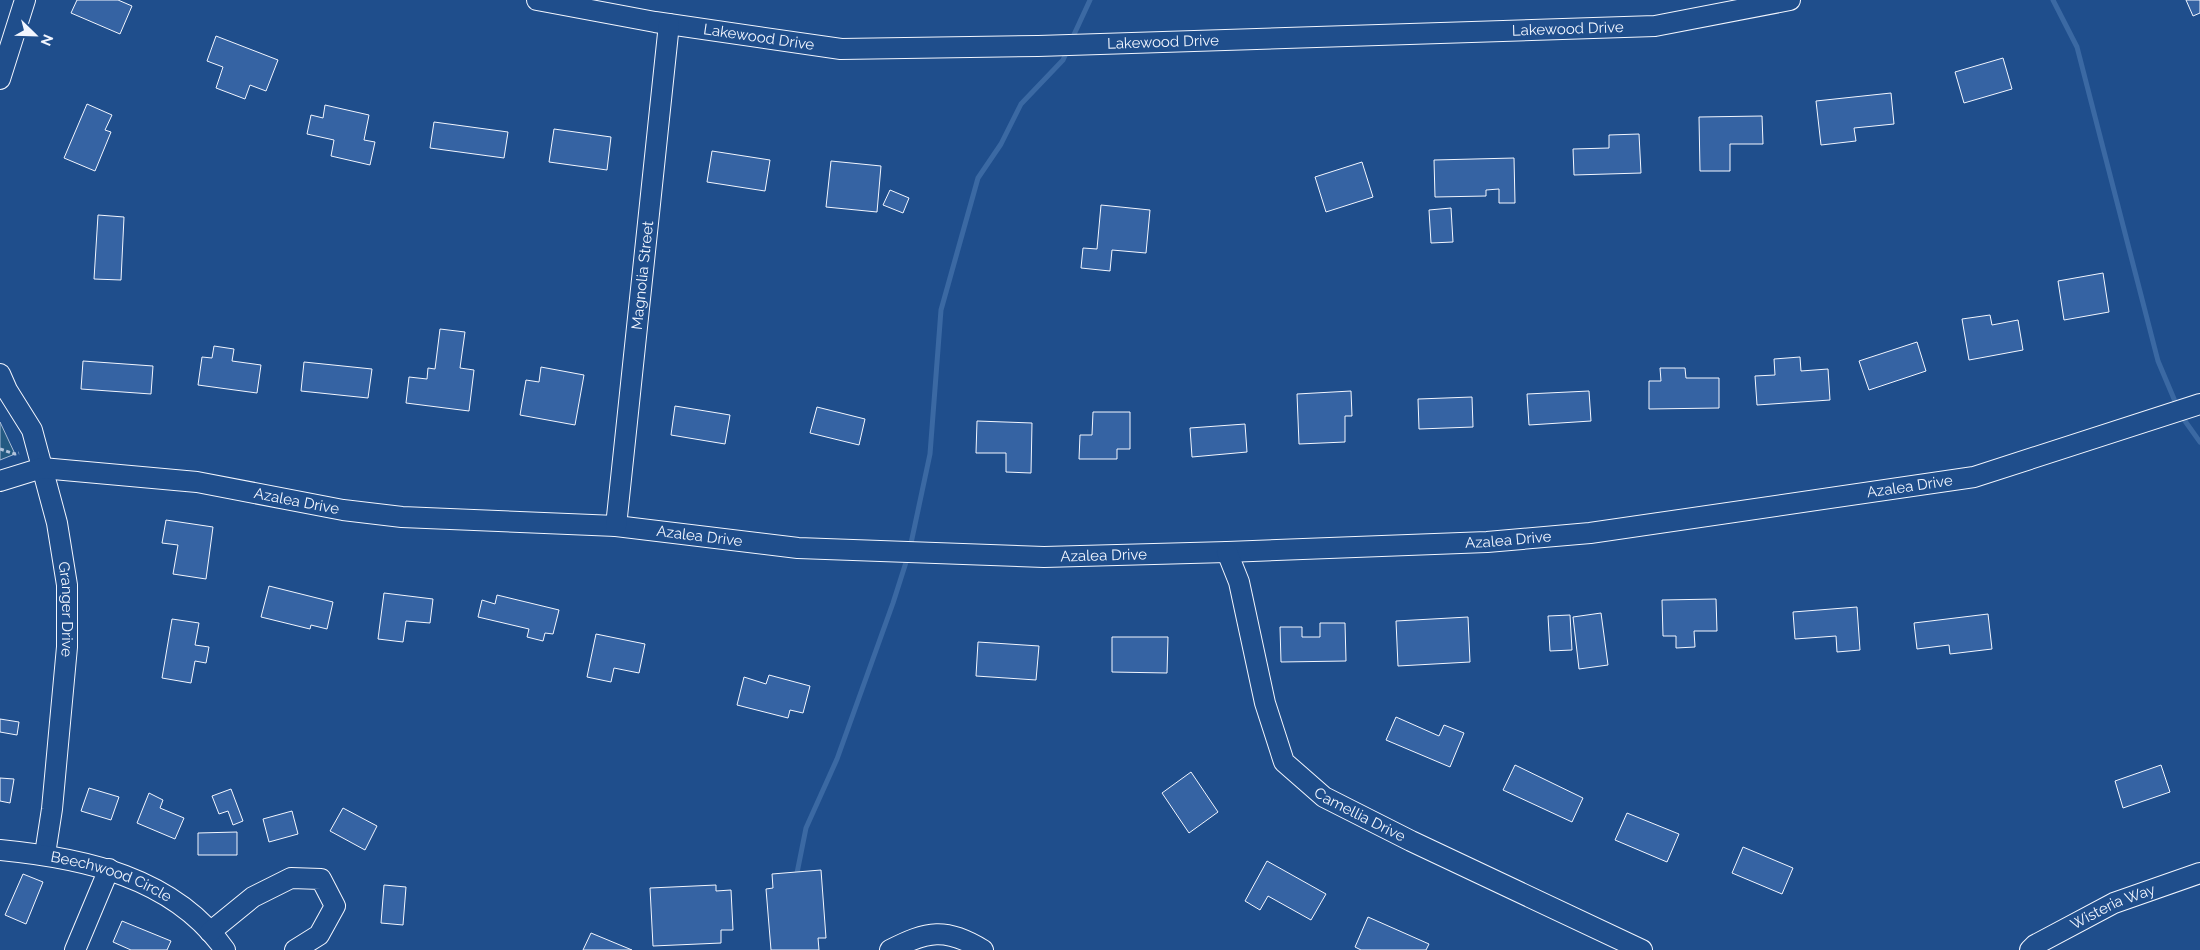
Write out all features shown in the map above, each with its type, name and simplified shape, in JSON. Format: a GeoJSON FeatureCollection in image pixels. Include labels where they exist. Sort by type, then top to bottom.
{"type":"FeatureCollection","features":[{"type":"Feature","properties":{"kind":"street"},"geometry":{"type":"LineString","coordinates":[[0,79],[25,0]]}},
{"type":"Feature","properties":{"kind":"street","name":"Lakewood Drive"},"geometry":{"type":"LineString","coordinates":[[537,0],[669,24],[841,49],[1038,46],[1655,26],[1790,0]]}},
{"type":"Feature","properties":{"kind":"street","name":"Magnolia Street"},"geometry":{"type":"LineString","coordinates":[[616,526],[669,24]]}},
{"type":"Feature","properties":{"kind":"street","name":"Granger Drive"},"geometry":{"type":"LineString","coordinates":[[0,374],[7,390],[32,430],[57,523],[67,585],[67,638],[52,809],[45,854]]}},
{"type":"Feature","properties":{"kind":"street","name":"Azalea Drive"},"geometry":{"type":"LineString","coordinates":[[0,481],[42,468],[197,482],[343,510],[402,518],[616,526],[798,548],[1044,557],[1227,552],[1487,542],[1590,533],[1974,477],[2200,404]]}},
{"type":"Feature","properties":{"kind":"street","name":"Camellia Drive"},"geometry":{"type":"LineString","coordinates":[[1227,552],[1239,582],[1265,703],[1284,762],[1324,797],[1411,841],[1642,950]]}},
{"type":"Feature","properties":{"kind":"street","name":"Beechwood Circle"},"geometry":{"type":"LineString","coordinates":[[0,850],[45,854],[109,869],[139,881],[174,901],[210,932],[225,950]]}},
{"type":"Feature","properties":{"kind":"street"},"geometry":{"type":"LineString","coordinates":[[75,950],[109,869]]}},
{"type":"Feature","properties":{"kind":"street","name":"Wisteria Way"},"geometry":{"type":"LineString","coordinates":[[2030,950],[2035,945],[2114,903],[2200,873]]}},
{"type":"Feature","properties":{"kind":"street"},"geometry":{"type":"LineString","coordinates":[[210,932],[253,897],[291,878],[321,880],[335,906],[319,935],[294,950]]}},
{"type":"Feature","properties":{"kind":"street"},"geometry":{"type":"LineString","coordinates":[[890,950],[909,940],[942,933],[956,936],[983,950]]}},
{"type":"Feature","properties":{"kind":"shaded area"},"geometry":{"type":"Polygon","coordinates":[[[0,422],[15,454],[0,460],[0,422]]]}},
{"type":"Feature","properties":{"kind":"building"},"geometry":{"type":"Polygon","coordinates":[[[77,0],[118,0],[132,6],[120,34],[71,13],[77,0]]]}},
{"type":"Feature","properties":{"kind":"building"},"geometry":{"type":"Polygon","coordinates":[[[2186,0],[2200,0],[2200,13],[2193,16],[2186,0]]]}},
{"type":"Feature","properties":{"kind":"building"},"geometry":{"type":"Polygon","coordinates":[[[216,36],[278,60],[266,91],[250,85],[245,99],[216,88],[223,67],[207,61],[216,36]]]}},
{"type":"Feature","properties":{"kind":"building"},"geometry":{"type":"Polygon","coordinates":[[[2003,58],[2012,89],[1964,103],[1955,72],[2003,58]]]}},
{"type":"Feature","properties":{"kind":"building"},"geometry":{"type":"Polygon","coordinates":[[[1891,93],[1894,124],[1854,128],[1856,141],[1821,145],[1816,101],[1891,93]]]}},
{"type":"Feature","properties":{"kind":"building"},"geometry":{"type":"Polygon","coordinates":[[[87,104],[112,115],[105,130],[111,132],[95,171],[64,158],[87,104]]]}},
{"type":"Feature","properties":{"kind":"building"},"geometry":{"type":"Polygon","coordinates":[[[325,105],[369,115],[364,140],[375,142],[370,165],[331,156],[334,140],[307,134],[311,115],[323,118],[325,105]]]}},
{"type":"Feature","properties":{"kind":"building"},"geometry":{"type":"Polygon","coordinates":[[[1762,116],[1763,144],[1730,144],[1730,171],[1700,171],[1699,117],[1762,116]]]}},
{"type":"Feature","properties":{"kind":"building"},"geometry":{"type":"Polygon","coordinates":[[[434,122],[508,132],[504,158],[430,148],[434,122]]]}},
{"type":"Feature","properties":{"kind":"building"},"geometry":{"type":"Polygon","coordinates":[[[554,129],[611,137],[607,170],[549,162],[554,129]]]}},
{"type":"Feature","properties":{"kind":"building"},"geometry":{"type":"Polygon","coordinates":[[[1639,134],[1641,173],[1574,175],[1573,149],[1609,148],[1609,135],[1639,134]]]}},
{"type":"Feature","properties":{"kind":"building"},"geometry":{"type":"Polygon","coordinates":[[[712,151],[770,160],[765,191],[707,182],[712,151]]]}},
{"type":"Feature","properties":{"kind":"building"},"geometry":{"type":"Polygon","coordinates":[[[1514,158],[1515,203],[1499,203],[1499,189],[1486,190],[1486,196],[1435,197],[1434,160],[1514,158]]]}},
{"type":"Feature","properties":{"kind":"building"},"geometry":{"type":"Polygon","coordinates":[[[831,161],[881,166],[877,212],[826,207],[831,161]]]}},
{"type":"Feature","properties":{"kind":"building"},"geometry":{"type":"Polygon","coordinates":[[[1362,162],[1373,197],[1326,212],[1315,177],[1362,162]]]}},
{"type":"Feature","properties":{"kind":"building"},"geometry":{"type":"Polygon","coordinates":[[[890,190],[909,198],[903,213],[883,205],[890,190]]]}},
{"type":"Feature","properties":{"kind":"building"},"geometry":{"type":"Polygon","coordinates":[[[1101,205],[1150,210],[1146,253],[1112,250],[1110,271],[1081,268],[1083,248],[1097,249],[1101,205]]]}},
{"type":"Feature","properties":{"kind":"building"},"geometry":{"type":"Polygon","coordinates":[[[1451,208],[1453,242],[1431,243],[1429,210],[1451,208]]]}},
{"type":"Feature","properties":{"kind":"building"},"geometry":{"type":"Polygon","coordinates":[[[98,215],[124,217],[121,280],[94,279],[98,215]]]}},
{"type":"Feature","properties":{"kind":"building"},"geometry":{"type":"Polygon","coordinates":[[[2103,273],[2109,312],[2064,320],[2058,281],[2103,273]]]}},
{"type":"Feature","properties":{"kind":"building"},"geometry":{"type":"Polygon","coordinates":[[[1990,315],[1992,325],[2018,320],[2023,350],[1969,360],[1962,319],[1990,315]]]}},
{"type":"Feature","properties":{"kind":"building"},"geometry":{"type":"Polygon","coordinates":[[[440,329],[465,332],[460,368],[474,370],[469,411],[406,403],[409,377],[427,379],[428,368],[435,369],[440,329]]]}},
{"type":"Feature","properties":{"kind":"building"},"geometry":{"type":"Polygon","coordinates":[[[1917,342],[1926,371],[1869,390],[1859,361],[1917,342]]]}},
{"type":"Feature","properties":{"kind":"building"},"geometry":{"type":"Polygon","coordinates":[[[214,346],[234,349],[232,361],[261,365],[257,393],[198,385],[202,357],[212,358],[214,346]]]}},
{"type":"Feature","properties":{"kind":"building"},"geometry":{"type":"Polygon","coordinates":[[[1800,357],[1801,371],[1828,369],[1830,400],[1757,405],[1755,376],[1775,375],[1774,359],[1800,357]]]}},
{"type":"Feature","properties":{"kind":"building"},"geometry":{"type":"Polygon","coordinates":[[[83,361],[153,366],[151,394],[81,389],[83,361]]]}},
{"type":"Feature","properties":{"kind":"building"},"geometry":{"type":"Polygon","coordinates":[[[304,362],[372,369],[368,398],[301,391],[304,362]]]}},
{"type":"Feature","properties":{"kind":"building"},"geometry":{"type":"Polygon","coordinates":[[[541,367],[584,375],[575,425],[520,415],[526,380],[539,382],[541,367]]]}},
{"type":"Feature","properties":{"kind":"building"},"geometry":{"type":"Polygon","coordinates":[[[1660,368],[1685,368],[1686,378],[1719,378],[1719,408],[1649,409],[1649,381],[1661,381],[1660,368]]]}},
{"type":"Feature","properties":{"kind":"building"},"geometry":{"type":"Polygon","coordinates":[[[1351,391],[1352,416],[1345,416],[1345,442],[1299,444],[1297,394],[1351,391]]]}},
{"type":"Feature","properties":{"kind":"building"},"geometry":{"type":"Polygon","coordinates":[[[1589,391],[1591,421],[1529,425],[1527,394],[1589,391]]]}},
{"type":"Feature","properties":{"kind":"building"},"geometry":{"type":"Polygon","coordinates":[[[1472,397],[1473,427],[1419,429],[1418,399],[1472,397]]]}},
{"type":"Feature","properties":{"kind":"building"},"geometry":{"type":"Polygon","coordinates":[[[675,406],[730,415],[725,444],[671,435],[675,406]]]}},
{"type":"Feature","properties":{"kind":"building"},"geometry":{"type":"Polygon","coordinates":[[[817,407],[865,419],[859,445],[810,433],[817,407]]]}},
{"type":"Feature","properties":{"kind":"building"},"geometry":{"type":"Polygon","coordinates":[[[1093,412],[1130,412],[1130,449],[1117,449],[1117,459],[1079,459],[1080,435],[1092,435],[1093,412]]]}},
{"type":"Feature","properties":{"kind":"building"},"geometry":{"type":"Polygon","coordinates":[[[977,421],[1032,423],[1031,473],[1006,472],[1006,453],[976,453],[977,421]]]}},
{"type":"Feature","properties":{"kind":"building"},"geometry":{"type":"Polygon","coordinates":[[[1245,424],[1247,452],[1192,457],[1190,428],[1245,424]]]}},
{"type":"Feature","properties":{"kind":"building"},"geometry":{"type":"Polygon","coordinates":[[[166,520],[213,527],[206,579],[173,574],[178,545],[162,543],[166,520]]]}},
{"type":"Feature","properties":{"kind":"building"},"geometry":{"type":"Polygon","coordinates":[[[269,586],[333,602],[327,629],[311,625],[310,629],[261,617],[269,586]]]}},
{"type":"Feature","properties":{"kind":"building"},"geometry":{"type":"Polygon","coordinates":[[[384,593],[433,599],[430,623],[406,621],[403,642],[378,639],[384,593]]]}},
{"type":"Feature","properties":{"kind":"building"},"geometry":{"type":"Polygon","coordinates":[[[497,595],[559,610],[553,634],[545,633],[543,641],[527,637],[529,629],[478,617],[482,600],[495,604],[497,595]]]}},
{"type":"Feature","properties":{"kind":"building"},"geometry":{"type":"Polygon","coordinates":[[[1716,599],[1717,631],[1694,631],[1695,647],[1676,648],[1676,636],[1663,636],[1662,600],[1716,599]]]}},
{"type":"Feature","properties":{"kind":"building"},"geometry":{"type":"Polygon","coordinates":[[[1857,607],[1860,650],[1837,652],[1836,636],[1795,639],[1793,612],[1857,607]]]}},
{"type":"Feature","properties":{"kind":"building"},"geometry":{"type":"Polygon","coordinates":[[[1601,613],[1608,665],[1579,669],[1573,617],[1601,613]]]}},
{"type":"Feature","properties":{"kind":"building"},"geometry":{"type":"Polygon","coordinates":[[[1988,614],[1992,649],[1950,654],[1949,645],[1917,649],[1914,623],[1988,614]]]}},
{"type":"Feature","properties":{"kind":"building"},"geometry":{"type":"Polygon","coordinates":[[[1570,615],[1572,650],[1550,651],[1548,616],[1570,615]]]}},
{"type":"Feature","properties":{"kind":"building"},"geometry":{"type":"Polygon","coordinates":[[[1468,617],[1470,662],[1398,666],[1396,621],[1468,617]]]}},
{"type":"Feature","properties":{"kind":"building"},"geometry":{"type":"Polygon","coordinates":[[[172,619],[199,623],[195,645],[209,647],[206,663],[195,661],[191,683],[162,678],[172,619]]]}},
{"type":"Feature","properties":{"kind":"building"},"geometry":{"type":"Polygon","coordinates":[[[1320,623],[1345,623],[1346,661],[1281,662],[1280,627],[1302,627],[1302,637],[1320,637],[1320,623]]]}},
{"type":"Feature","properties":{"kind":"building"},"geometry":{"type":"Polygon","coordinates":[[[596,634],[645,644],[639,673],[614,668],[611,682],[587,677],[596,634]]]}},
{"type":"Feature","properties":{"kind":"building"},"geometry":{"type":"Polygon","coordinates":[[[1112,637],[1168,637],[1167,673],[1112,672],[1112,637]]]}},
{"type":"Feature","properties":{"kind":"building"},"geometry":{"type":"Polygon","coordinates":[[[978,642],[1039,646],[1036,680],[976,676],[978,642]]]}},
{"type":"Feature","properties":{"kind":"building"},"geometry":{"type":"Polygon","coordinates":[[[769,675],[810,686],[803,713],[790,710],[788,718],[737,705],[744,677],[766,684],[769,675]]]}},
{"type":"Feature","properties":{"kind":"building"},"geometry":{"type":"Polygon","coordinates":[[[1396,717],[1439,736],[1444,725],[1464,733],[1450,767],[1386,740],[1396,717]]]}},
{"type":"Feature","properties":{"kind":"building"},"geometry":{"type":"Polygon","coordinates":[[[0,719],[19,722],[17,735],[0,732],[0,719]]]}},
{"type":"Feature","properties":{"kind":"building"},"geometry":{"type":"Polygon","coordinates":[[[1515,765],[1583,798],[1572,822],[1503,790],[1515,765]]]}},
{"type":"Feature","properties":{"kind":"building"},"geometry":{"type":"Polygon","coordinates":[[[2161,765],[2170,792],[2123,808],[2115,781],[2161,765]]]}},
{"type":"Feature","properties":{"kind":"building"},"geometry":{"type":"Polygon","coordinates":[[[1191,772],[1218,812],[1189,833],[1162,793],[1191,772]]]}},
{"type":"Feature","properties":{"kind":"building"},"geometry":{"type":"Polygon","coordinates":[[[0,778],[14,779],[10,803],[0,801],[0,778]]]}},
{"type":"Feature","properties":{"kind":"building"},"geometry":{"type":"Polygon","coordinates":[[[89,788],[119,797],[111,820],[81,811],[89,788]]]}},
{"type":"Feature","properties":{"kind":"building"},"geometry":{"type":"Polygon","coordinates":[[[231,789],[243,821],[233,825],[228,811],[219,814],[212,796],[231,789]]]}},
{"type":"Feature","properties":{"kind":"building"},"geometry":{"type":"Polygon","coordinates":[[[149,793],[163,800],[160,808],[184,818],[175,839],[137,823],[149,793]]]}},
{"type":"Feature","properties":{"kind":"building"},"geometry":{"type":"Polygon","coordinates":[[[343,808],[377,826],[365,850],[330,831],[343,808]]]}},
{"type":"Feature","properties":{"kind":"building"},"geometry":{"type":"Polygon","coordinates":[[[292,811],[298,834],[269,842],[263,819],[292,811]]]}},
{"type":"Feature","properties":{"kind":"building"},"geometry":{"type":"Polygon","coordinates":[[[1627,813],[1679,834],[1667,862],[1615,840],[1627,813]]]}},
{"type":"Feature","properties":{"kind":"building"},"geometry":{"type":"Polygon","coordinates":[[[237,832],[237,855],[198,855],[198,833],[237,832]]]}},
{"type":"Feature","properties":{"kind":"building"},"geometry":{"type":"Polygon","coordinates":[[[1743,847],[1793,868],[1782,894],[1732,873],[1743,847]]]}},
{"type":"Feature","properties":{"kind":"building"},"geometry":{"type":"Polygon","coordinates":[[[1267,861],[1326,894],[1311,920],[1268,896],[1260,910],[1245,901],[1267,861]]]}},
{"type":"Feature","properties":{"kind":"building"},"geometry":{"type":"Polygon","coordinates":[[[821,870],[826,938],[818,938],[819,950],[771,950],[766,889],[773,888],[772,874],[821,870]]]}},
{"type":"Feature","properties":{"kind":"building"},"geometry":{"type":"Polygon","coordinates":[[[23,874],[43,882],[26,924],[5,915],[23,874]]]}},
{"type":"Feature","properties":{"kind":"building"},"geometry":{"type":"Polygon","coordinates":[[[384,885],[406,887],[403,925],[381,923],[384,885]]]}},
{"type":"Feature","properties":{"kind":"building"},"geometry":{"type":"Polygon","coordinates":[[[716,885],[716,891],[731,890],[733,930],[721,930],[721,943],[653,946],[650,888],[716,885]]]}},
{"type":"Feature","properties":{"kind":"building"},"geometry":{"type":"Polygon","coordinates":[[[1368,917],[1429,944],[1426,950],[1361,950],[1355,947],[1368,917]]]}},
{"type":"Feature","properties":{"kind":"building"},"geometry":{"type":"Polygon","coordinates":[[[122,921],[171,941],[167,950],[131,950],[113,942],[122,921]]]}},
{"type":"Feature","properties":{"kind":"building"},"geometry":{"type":"Polygon","coordinates":[[[591,933],[632,950],[583,950],[591,933]]]}},
{"type":"Feature","properties":{"kind":"waterway"},"geometry":{"type":"LineString","coordinates":[[1071,41],[1090,0]]}},
{"type":"Feature","properties":{"kind":"waterway"},"geometry":{"type":"LineString","coordinates":[[2053,0],[2077,47],[2158,361],[2177,406]]}},
{"type":"Feature","properties":{"kind":"waterway"},"geometry":{"type":"LineString","coordinates":[[910,548],[930,454],[941,310],[978,178],[1001,144],[1021,104],[1063,60],[1067,51]]}},
{"type":"Feature","properties":{"kind":"waterway"},"geometry":{"type":"LineString","coordinates":[[2180,414],[2200,442]]}},
{"type":"Feature","properties":{"kind":"waterway"},"geometry":{"type":"LineString","coordinates":[[796,878],[806,828],[837,759],[908,556]]}}]}
